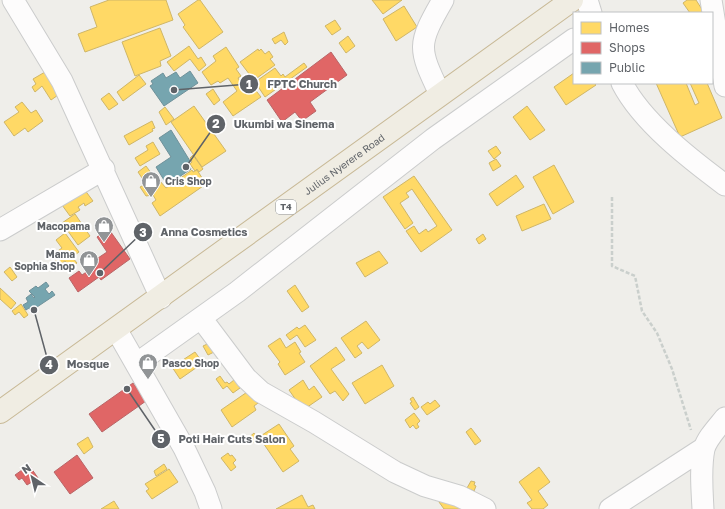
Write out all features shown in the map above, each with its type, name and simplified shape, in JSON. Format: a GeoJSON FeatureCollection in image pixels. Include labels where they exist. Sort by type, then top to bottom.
{"type":"FeatureCollection","features":[{"type":"Feature","properties":{"kind":"highway","name":"Julius Nyerere Road"},"geometry":{"type":"LineString","coordinates":[[0,412],[161,298],[440,94],[572,0]]}},
{"type":"Feature","properties":{"kind":"street"},"geometry":{"type":"LineString","coordinates":[[13,0],[62,81],[104,170],[161,298]]}},
{"type":"Feature","properties":{"kind":"street"},"geometry":{"type":"LineString","coordinates":[[440,94],[424,60],[423,41],[430,22],[443,0]]}},
{"type":"Feature","properties":{"kind":"street"},"geometry":{"type":"LineString","coordinates":[[587,0],[591,12]]}},
{"type":"Feature","properties":{"kind":"street"},"geometry":{"type":"LineString","coordinates":[[711,0],[713,12]]}},
{"type":"Feature","properties":{"kind":"street"},"geometry":{"type":"LineString","coordinates":[[713,12],[725,86]]}},
{"type":"Feature","properties":{"kind":"street"},"geometry":{"type":"LineString","coordinates":[[136,364],[237,292],[433,139],[573,40]]}},
{"type":"Feature","properties":{"kind":"street"},"geometry":{"type":"LineString","coordinates":[[622,84],[628,95],[662,133],[699,166],[725,186]]}},
{"type":"Feature","properties":{"kind":"street"},"geometry":{"type":"LineString","coordinates":[[0,230],[104,170]]}},
{"type":"Feature","properties":{"kind":"street"},"geometry":{"type":"LineString","coordinates":[[201,318],[246,378],[262,392],[395,472],[425,486],[459,496],[485,509]]}},
{"type":"Feature","properties":{"kind":"street"},"geometry":{"type":"LineString","coordinates":[[116,330],[184,448],[205,492],[211,509]]}},
{"type":"Feature","properties":{"kind":"street"},"geometry":{"type":"LineString","coordinates":[[703,509],[702,483],[704,448],[713,432],[725,418]]}},
{"type":"Feature","properties":{"kind":"street"},"geometry":{"type":"LineString","coordinates":[[610,509],[704,448]]}},
{"type":"Feature","properties":{"kind":"path"},"geometry":{"type":"LineString","coordinates":[[612,197],[612,266],[635,276],[642,311],[657,333],[672,369],[692,433],[704,448]]}},
{"type":"Feature","properties":{"kind":"building: Homes"},"geometry":{"type":"Polygon","coordinates":[[[109,0],[166,0],[173,20],[85,52],[78,34],[97,27],[90,7],[109,0]]]}},
{"type":"Feature","properties":{"kind":"building: Homes"},"geometry":{"type":"Polygon","coordinates":[[[200,0],[223,32],[199,49],[183,27],[185,25],[178,14],[200,0]]]}},
{"type":"Feature","properties":{"kind":"building: Homes"},"geometry":{"type":"Polygon","coordinates":[[[372,0],[402,0],[383,14],[372,0]]]}},
{"type":"Feature","properties":{"kind":"building: Homes"},"geometry":{"type":"Polygon","coordinates":[[[687,0],[696,0],[703,11],[689,12],[683,3],[687,0]]]}},
{"type":"Feature","properties":{"kind":"building: Homes"},"geometry":{"type":"Polygon","coordinates":[[[404,6],[417,27],[396,41],[383,19],[404,6]]]}},
{"type":"Feature","properties":{"kind":"building: Homes"},"geometry":{"type":"Polygon","coordinates":[[[335,20],[341,29],[332,35],[325,26],[335,20]]]}},
{"type":"Feature","properties":{"kind":"building: Homes"},"geometry":{"type":"Polygon","coordinates":[[[160,28],[171,56],[160,61],[161,66],[135,76],[122,42],[160,28]]]}},
{"type":"Feature","properties":{"kind":"building: Homes"},"geometry":{"type":"Polygon","coordinates":[[[284,32],[288,42],[285,45],[281,40],[275,44],[272,39],[284,32]]]}},
{"type":"Feature","properties":{"kind":"building: Homes"},"geometry":{"type":"Polygon","coordinates":[[[348,36],[355,46],[346,53],[339,43],[348,36]]]}},
{"type":"Feature","properties":{"kind":"building: Homes"},"geometry":{"type":"Polygon","coordinates":[[[189,46],[198,59],[201,57],[206,65],[199,71],[190,59],[174,71],[167,62],[189,46]]]}},
{"type":"Feature","properties":{"kind":"building: Homes"},"geometry":{"type":"Polygon","coordinates":[[[226,47],[239,67],[236,69],[241,76],[238,78],[244,88],[248,85],[251,89],[253,87],[261,97],[233,116],[223,102],[237,91],[228,78],[220,83],[218,81],[211,85],[202,72],[216,61],[213,56],[226,47]]]}},
{"type":"Feature","properties":{"kind":"building: Homes"},"geometry":{"type":"Polygon","coordinates":[[[258,49],[259,51],[261,49],[265,54],[269,51],[273,57],[270,59],[275,65],[257,78],[256,76],[253,79],[240,62],[258,49]]]}},
{"type":"Feature","properties":{"kind":"building: Homes"},"geometry":{"type":"Polygon","coordinates":[[[304,63],[307,67],[265,97],[255,82],[275,68],[281,76],[283,74],[285,77],[304,63]]]}},
{"type":"Feature","properties":{"kind":"building: Homes"},"geometry":{"type":"Polygon","coordinates":[[[45,72],[61,93],[51,100],[42,86],[35,92],[32,87],[36,84],[33,79],[45,72]]]}},
{"type":"Feature","properties":{"kind":"building: Homes"},"geometry":{"type":"Polygon","coordinates":[[[573,74],[573,84],[596,85],[566,105],[554,87],[573,74]]]}},
{"type":"Feature","properties":{"kind":"building: Homes"},"geometry":{"type":"Polygon","coordinates":[[[139,75],[146,84],[123,101],[117,92],[139,75]]]}},
{"type":"Feature","properties":{"kind":"building: Homes"},"geometry":{"type":"Polygon","coordinates":[[[656,84],[686,84],[695,105],[699,103],[690,84],[707,84],[722,118],[680,137],[656,84]]]}},
{"type":"Feature","properties":{"kind":"building: Homes"},"geometry":{"type":"Polygon","coordinates":[[[213,89],[220,100],[214,105],[206,94],[213,89]]]}},
{"type":"Feature","properties":{"kind":"building: Homes"},"geometry":{"type":"Polygon","coordinates":[[[109,93],[118,104],[109,110],[101,99],[109,93]]]}},
{"type":"Feature","properties":{"kind":"building: Homes"},"geometry":{"type":"Polygon","coordinates":[[[22,102],[31,113],[36,110],[43,121],[28,132],[25,128],[14,136],[4,122],[19,112],[15,107],[22,102]]]}},
{"type":"Feature","properties":{"kind":"building: Homes"},"geometry":{"type":"Polygon","coordinates":[[[194,106],[226,151],[202,167],[171,122],[194,106]]]}},
{"type":"Feature","properties":{"kind":"building: Homes"},"geometry":{"type":"Polygon","coordinates":[[[527,106],[545,130],[530,140],[513,117],[527,106]]]}},
{"type":"Feature","properties":{"kind":"building: Homes"},"geometry":{"type":"Polygon","coordinates":[[[165,107],[174,119],[166,125],[159,112],[165,107]]]}},
{"type":"Feature","properties":{"kind":"building: Homes"},"geometry":{"type":"Polygon","coordinates":[[[152,121],[155,128],[152,129],[153,131],[129,145],[124,136],[152,121]]]}},
{"type":"Feature","properties":{"kind":"building: Homes"},"geometry":{"type":"Polygon","coordinates":[[[153,142],[160,154],[140,166],[135,158],[148,150],[146,146],[153,142]]]}},
{"type":"Feature","properties":{"kind":"building: Homes"},"geometry":{"type":"Polygon","coordinates":[[[496,146],[501,153],[494,159],[488,151],[496,146]]]}},
{"type":"Feature","properties":{"kind":"building: Homes"},"geometry":{"type":"Polygon","coordinates":[[[193,155],[203,169],[199,172],[197,169],[195,171],[190,164],[192,162],[190,158],[193,155]]]}},
{"type":"Feature","properties":{"kind":"building: Homes"},"geometry":{"type":"Polygon","coordinates":[[[496,159],[501,166],[493,171],[489,163],[496,159]]]}},
{"type":"Feature","properties":{"kind":"building: Homes"},"geometry":{"type":"Polygon","coordinates":[[[554,165],[574,202],[553,214],[533,177],[554,165]]]}},
{"type":"Feature","properties":{"kind":"building: Homes"},"geometry":{"type":"Polygon","coordinates":[[[146,166],[157,181],[159,180],[166,188],[192,170],[193,172],[197,170],[206,184],[160,216],[152,203],[156,200],[153,195],[146,196],[140,187],[146,184],[138,172],[146,166]]]}},
{"type":"Feature","properties":{"kind":"building: Homes"},"geometry":{"type":"Polygon","coordinates":[[[516,175],[524,187],[497,206],[489,194],[516,175]]]}},
{"type":"Feature","properties":{"kind":"building: Homes"},"geometry":{"type":"Polygon","coordinates":[[[414,176],[452,230],[421,252],[406,231],[414,226],[419,234],[426,229],[428,232],[437,226],[412,189],[406,193],[409,197],[400,203],[413,223],[405,229],[383,197],[414,176]]]}},
{"type":"Feature","properties":{"kind":"building: Homes"},"geometry":{"type":"Polygon","coordinates":[[[84,189],[93,201],[85,206],[84,203],[78,207],[80,210],[70,216],[62,205],[84,189]]]}},
{"type":"Feature","properties":{"kind":"building: Homes"},"geometry":{"type":"Polygon","coordinates":[[[544,204],[551,219],[522,231],[516,216],[544,204]]]}},
{"type":"Feature","properties":{"kind":"building: Homes"},"geometry":{"type":"Polygon","coordinates":[[[75,214],[90,236],[78,245],[62,223],[75,214]]]}},
{"type":"Feature","properties":{"kind":"building: Homes"},"geometry":{"type":"Polygon","coordinates":[[[65,233],[79,252],[72,257],[77,263],[70,268],[65,261],[59,265],[52,255],[62,248],[56,240],[65,233]]]}},
{"type":"Feature","properties":{"kind":"building: Homes"},"geometry":{"type":"Polygon","coordinates":[[[483,234],[486,239],[479,244],[476,239],[483,234]]]}},
{"type":"Feature","properties":{"kind":"building: Homes"},"geometry":{"type":"Polygon","coordinates":[[[379,251],[388,263],[365,277],[356,263],[379,251]]]}},
{"type":"Feature","properties":{"kind":"building: Homes"},"geometry":{"type":"Polygon","coordinates":[[[10,267],[17,277],[12,281],[4,272],[10,267]]]}},
{"type":"Feature","properties":{"kind":"building: Homes"},"geometry":{"type":"Polygon","coordinates":[[[295,285],[309,307],[302,312],[287,291],[295,285]]]}},
{"type":"Feature","properties":{"kind":"building: Homes"},"geometry":{"type":"Polygon","coordinates":[[[0,288],[16,303],[11,309],[0,299],[0,288]]]}},
{"type":"Feature","properties":{"kind":"building: Homes"},"geometry":{"type":"Polygon","coordinates":[[[21,304],[28,315],[24,318],[19,312],[15,315],[12,311],[21,304]]]}},
{"type":"Feature","properties":{"kind":"building: Homes"},"geometry":{"type":"Polygon","coordinates":[[[366,321],[380,340],[368,349],[362,342],[357,346],[362,353],[355,358],[341,338],[366,321]]]}},
{"type":"Feature","properties":{"kind":"building: Homes"},"geometry":{"type":"Polygon","coordinates":[[[305,325],[316,340],[305,347],[297,335],[290,340],[286,335],[297,327],[299,329],[305,325]]]}},
{"type":"Feature","properties":{"kind":"building: Homes"},"geometry":{"type":"Polygon","coordinates":[[[280,338],[286,348],[295,342],[301,352],[299,353],[305,362],[285,375],[278,364],[280,362],[268,346],[280,338]]]}},
{"type":"Feature","properties":{"kind":"building: Homes"},"geometry":{"type":"Polygon","coordinates":[[[216,340],[220,349],[208,355],[203,346],[216,340]]]}},
{"type":"Feature","properties":{"kind":"building: Homes"},"geometry":{"type":"Polygon","coordinates":[[[336,347],[345,360],[331,369],[349,394],[343,401],[335,391],[330,394],[310,366],[336,347]]]}},
{"type":"Feature","properties":{"kind":"building: Homes"},"geometry":{"type":"Polygon","coordinates":[[[195,352],[203,363],[180,379],[172,367],[195,352]]]}},
{"type":"Feature","properties":{"kind":"building: Homes"},"geometry":{"type":"Polygon","coordinates":[[[382,365],[394,386],[365,404],[352,383],[382,365]]]}},
{"type":"Feature","properties":{"kind":"building: Homes"},"geometry":{"type":"Polygon","coordinates":[[[220,376],[225,383],[227,382],[229,384],[234,380],[240,388],[233,393],[227,386],[223,389],[216,379],[220,376]]]}},
{"type":"Feature","properties":{"kind":"building: Homes"},"geometry":{"type":"Polygon","coordinates":[[[303,380],[309,390],[314,386],[322,397],[303,410],[289,390],[303,380]]]}},
{"type":"Feature","properties":{"kind":"building: Homes"},"geometry":{"type":"Polygon","coordinates":[[[253,388],[262,400],[254,406],[256,410],[232,427],[221,410],[253,388]]]}},
{"type":"Feature","properties":{"kind":"building: Homes"},"geometry":{"type":"Polygon","coordinates":[[[413,397],[419,407],[415,410],[410,403],[412,402],[410,399],[413,397]]]}},
{"type":"Feature","properties":{"kind":"building: Homes"},"geometry":{"type":"Polygon","coordinates":[[[435,400],[440,406],[427,415],[421,407],[428,402],[430,404],[435,400]]]}},
{"type":"Feature","properties":{"kind":"building: Homes"},"geometry":{"type":"Polygon","coordinates":[[[414,413],[420,421],[417,424],[419,427],[416,429],[413,425],[410,428],[405,420],[414,413]]]}},
{"type":"Feature","properties":{"kind":"building: Homes"},"geometry":{"type":"Polygon","coordinates":[[[279,424],[294,446],[290,449],[299,461],[283,472],[259,437],[279,424]]]}},
{"type":"Feature","properties":{"kind":"building: Homes"},"geometry":{"type":"Polygon","coordinates":[[[471,428],[481,441],[475,445],[466,432],[471,428]]]}},
{"type":"Feature","properties":{"kind":"building: Homes"},"geometry":{"type":"Polygon","coordinates":[[[254,433],[258,439],[251,444],[247,439],[254,433]]]}},
{"type":"Feature","properties":{"kind":"building: Homes"},"geometry":{"type":"Polygon","coordinates":[[[88,437],[93,447],[84,454],[77,444],[88,437]]]}},
{"type":"Feature","properties":{"kind":"building: Homes"},"geometry":{"type":"Polygon","coordinates":[[[228,453],[236,460],[233,463],[236,467],[231,471],[221,458],[228,453]]]}},
{"type":"Feature","properties":{"kind":"building: Homes"},"geometry":{"type":"Polygon","coordinates":[[[164,464],[167,469],[156,476],[154,471],[164,464]]]}},
{"type":"Feature","properties":{"kind":"building: Homes"},"geometry":{"type":"Polygon","coordinates":[[[539,467],[550,482],[538,491],[548,505],[543,509],[532,509],[527,503],[532,500],[519,482],[539,467]]]}},
{"type":"Feature","properties":{"kind":"building: Homes"},"geometry":{"type":"Polygon","coordinates":[[[169,469],[178,482],[152,499],[146,491],[149,489],[145,484],[169,469]]]}},
{"type":"Feature","properties":{"kind":"building: Homes"},"geometry":{"type":"Polygon","coordinates":[[[471,481],[475,482],[474,485],[476,486],[474,491],[467,488],[471,481]]]}},
{"type":"Feature","properties":{"kind":"building: Homes"},"geometry":{"type":"Polygon","coordinates":[[[451,494],[462,509],[444,509],[439,502],[451,494]]]}},
{"type":"Feature","properties":{"kind":"building: Homes"},"geometry":{"type":"Polygon","coordinates":[[[302,495],[308,507],[313,505],[315,509],[276,509],[302,495]]]}},
{"type":"Feature","properties":{"kind":"building: Homes"},"geometry":{"type":"Polygon","coordinates":[[[114,501],[119,509],[101,509],[114,501]]]}},
{"type":"Feature","properties":{"kind":"building: Shops"},"geometry":{"type":"Polygon","coordinates":[[[331,52],[347,75],[310,102],[316,111],[302,121],[295,112],[282,122],[267,100],[331,52]]]}},
{"type":"Feature","properties":{"kind":"building: Shops"},"geometry":{"type":"Polygon","coordinates":[[[108,228],[130,259],[101,280],[99,277],[78,292],[69,278],[79,271],[82,275],[95,266],[92,262],[107,252],[97,237],[108,228]]]}},
{"type":"Feature","properties":{"kind":"building: Shops"},"geometry":{"type":"Polygon","coordinates":[[[133,383],[146,401],[102,432],[89,414],[133,383]]]}},
{"type":"Feature","properties":{"kind":"building: Shops"},"geometry":{"type":"Polygon","coordinates":[[[77,455],[93,478],[70,494],[54,472],[77,455]]]}},
{"type":"Feature","properties":{"kind":"building: Shops"},"geometry":{"type":"Polygon","coordinates":[[[29,465],[38,478],[27,485],[22,478],[19,480],[15,475],[29,465]]]}},
{"type":"Feature","properties":{"kind":"building: Public"},"geometry":{"type":"Polygon","coordinates":[[[190,71],[198,83],[164,106],[150,86],[153,84],[151,81],[163,73],[166,78],[176,72],[180,78],[190,71]]]}},
{"type":"Feature","properties":{"kind":"building: Public"},"geometry":{"type":"Polygon","coordinates":[[[171,130],[190,161],[187,163],[191,169],[167,185],[156,167],[171,157],[159,138],[171,130]]]}},
{"type":"Feature","properties":{"kind":"building: Public"},"geometry":{"type":"Polygon","coordinates":[[[46,282],[49,286],[45,289],[49,294],[52,291],[55,295],[31,311],[29,308],[26,310],[23,305],[28,302],[26,298],[31,294],[34,298],[35,297],[29,291],[36,286],[38,288],[46,282]]]}},
{"type":"Feature","properties":{"kind":"place","name":"FPTC Church"},"geometry":{"type":"Point","coordinates":[174,90]}},
{"type":"Feature","properties":{"kind":"place","name":"Ukumbi wa Sinema"},"geometry":{"type":"Point","coordinates":[186,167]}},
{"type":"Feature","properties":{"kind":"place","name":"Cris Shop"},"geometry":{"type":"Point","coordinates":[151,198]}},
{"type":"Feature","properties":{"kind":"place","name":"Macopama"},"geometry":{"type":"Point","coordinates":[104,243]}},
{"type":"Feature","properties":{"kind":"place","name":"Anna Cosmetics"},"geometry":{"type":"Point","coordinates":[100,273]}},
{"type":"Feature","properties":{"kind":"place","name":"Mama Sophia Shop"},"geometry":{"type":"Point","coordinates":[89,277]}},
{"type":"Feature","properties":{"kind":"place","name":"Mosque"},"geometry":{"type":"Point","coordinates":[34,310]}},
{"type":"Feature","properties":{"kind":"place","name":"Pasco Shop"},"geometry":{"type":"Point","coordinates":[148,380]}},
{"type":"Feature","properties":{"kind":"place","name":"Poti Hair Cuts Salon"},"geometry":{"type":"Point","coordinates":[127,389]}}]}
